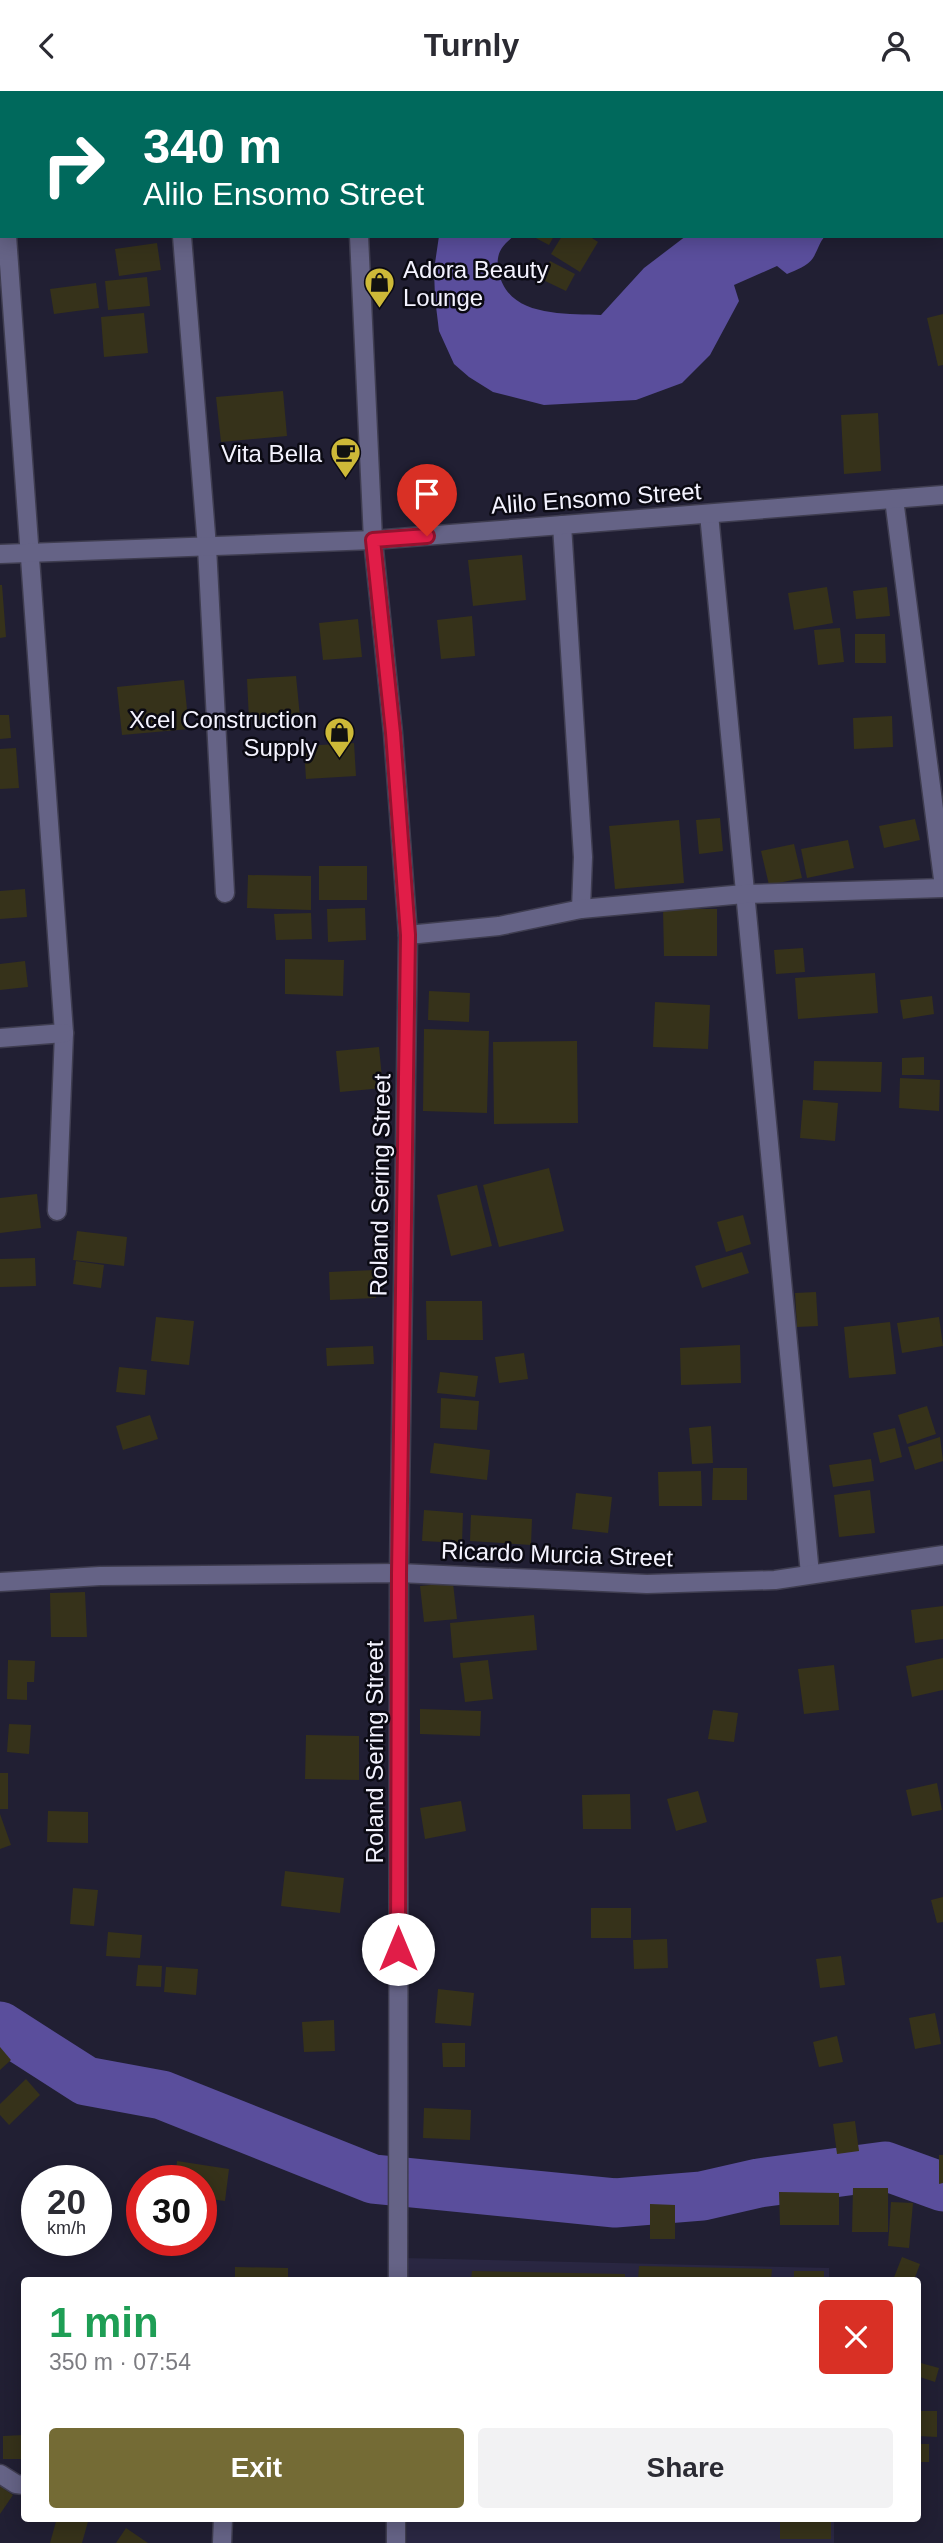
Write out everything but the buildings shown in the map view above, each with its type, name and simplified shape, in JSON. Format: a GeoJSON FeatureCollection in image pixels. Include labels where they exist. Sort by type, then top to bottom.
{"type":"FeatureCollection","features":[{"type":"Feature","properties":{"kind":"street"},"geometry":{"type":"LineString","coordinates":[[7,238],[64,1033],[57,1211]]}},
{"type":"Feature","properties":{"kind":"street"},"geometry":{"type":"LineString","coordinates":[[182,238],[207,547],[225,893]]}},
{"type":"Feature","properties":{"kind":"street","name":"Roland Sering Street"},"geometry":{"type":"LineString","coordinates":[[359,238],[373,540],[393,733],[408,935],[399,1573],[398,2276]]}},
{"type":"Feature","properties":{"kind":"street","name":"Alilo Ensomo Street"},"geometry":{"type":"LineString","coordinates":[[0,554],[373,540],[943,495]]}},
{"type":"Feature","properties":{"kind":"street"},"geometry":{"type":"LineString","coordinates":[[894,499],[943,879]]}},
{"type":"Feature","properties":{"kind":"street"},"geometry":{"type":"LineString","coordinates":[[709,514],[810,1574]]}},
{"type":"Feature","properties":{"kind":"street"},"geometry":{"type":"LineString","coordinates":[[562,525],[583,857],[581,909]]}},
{"type":"Feature","properties":{"kind":"street"},"geometry":{"type":"LineString","coordinates":[[408,935],[499,926],[581,909],[744,894],[943,888]]}},
{"type":"Feature","properties":{"kind":"street"},"geometry":{"type":"LineString","coordinates":[[0,1038],[64,1033]]}},
{"type":"Feature","properties":{"kind":"street","name":"Ricardo Murcia Street"},"geometry":{"type":"LineString","coordinates":[[0,1582],[100,1576],[399,1573],[647,1584],[775,1580],[943,1555]]}},
{"type":"Feature","properties":{"kind":"street"},"geometry":{"type":"LineString","coordinates":[[0,2475],[21,2485]]}},
{"type":"Feature","properties":{"kind":"street"},"geometry":{"type":"LineString","coordinates":[[222,2543],[223,2522]]}},
{"type":"Feature","properties":{"kind":"street"},"geometry":{"type":"LineString","coordinates":[[396,2522],[396,2543]]}},
{"type":"Feature","properties":{"kind":"shaded area"},"geometry":{"type":"Polygon","coordinates":[[[439,238],[512,238],[501,249],[498,268],[503,284],[512,296],[538,309],[601,315],[644,268],[683,238],[823,238],[813,258],[802,267],[787,274],[777,266],[734,285],[739,301],[710,355],[682,383],[636,400],[544,405],[493,392],[469,377],[454,364],[439,331],[434,270],[439,238]]]}},
{"type":"Feature","properties":{"kind":"shaded area"},"geometry":{"type":"Polygon","coordinates":[[[404,2258],[829,2268],[829,2277],[404,2277],[404,2258]]]}},
{"type":"Feature","properties":{"kind":"shaded area"},"geometry":{"type":"Polygon","coordinates":[[[407,2522],[834,2522],[834,2543],[407,2543],[407,2522]]]}},
{"type":"Feature","properties":{"kind":"waterway"},"geometry":{"type":"LineString","coordinates":[[0,2026],[86,2081],[162,2095],[373,2179],[615,2203],[702,2196],[759,2183],[885,2166],[943,2187]]}},
{"type":"Feature","properties":{"kind":"place","name":"Adora Beauty Lounge"},"geometry":{"type":"Point","coordinates":[380,310]}},
{"type":"Feature","properties":{"kind":"place","name":"Vita Bella"},"geometry":{"type":"Point","coordinates":[345,480]}},
{"type":"Feature","properties":{"kind":"place","name":"Xcel Construction Supply"},"geometry":{"type":"Point","coordinates":[340,760]}},
{"type":"Feature","properties":{"kind":"route"},"geometry":{"type":"LineString","coordinates":[[398,1949],[399,1573],[408,935],[393,733],[373,540],[427,536]]}}]}
